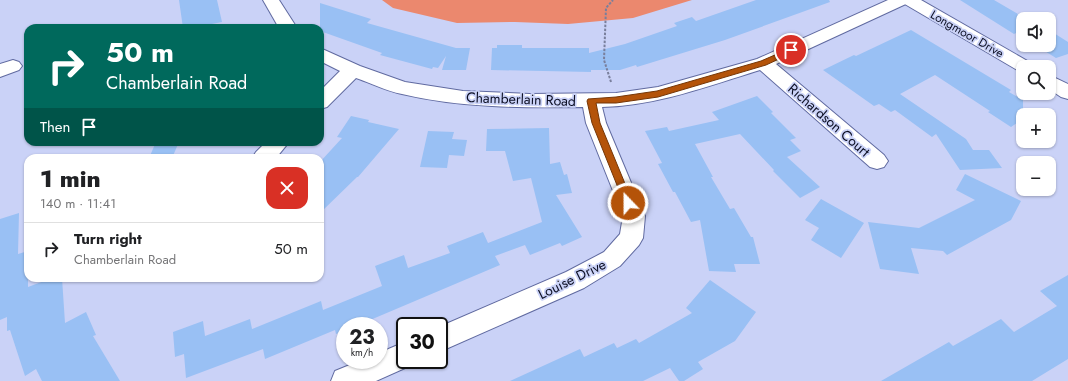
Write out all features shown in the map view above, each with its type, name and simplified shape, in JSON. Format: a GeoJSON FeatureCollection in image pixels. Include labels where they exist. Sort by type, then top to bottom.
{"type":"FeatureCollection","features":[{"type":"Feature","properties":{"kind":"street"},"geometry":{"type":"LineString","coordinates":[[271,0],[274,8],[285,24]]}},
{"type":"Feature","properties":{"kind":"street","name":"Chamberlain Road"},"geometry":{"type":"LineString","coordinates":[[324,56],[353,70],[402,88],[463,98],[591,101],[616,100],[658,94],[763,63],[902,0]]}},
{"type":"Feature","properties":{"kind":"street","name":"Longmoor Drive"},"geometry":{"type":"LineString","coordinates":[[909,0],[1016,62]]}},
{"type":"Feature","properties":{"kind":"street","name":"Richardson Court"},"geometry":{"type":"LineString","coordinates":[[763,63],[877,161]]}},
{"type":"Feature","properties":{"kind":"street"},"geometry":{"type":"LineString","coordinates":[[324,98],[353,70]]}},
{"type":"Feature","properties":{"kind":"street"},"geometry":{"type":"LineString","coordinates":[[1056,85],[1068,92]]}},
{"type":"Feature","properties":{"kind":"street","name":"Louise Drive"},"geometry":{"type":"LineString","coordinates":[[448,336],[575,280],[612,258],[631,238],[634,216],[596,123],[591,101]]}},
{"type":"Feature","properties":{"kind":"street"},"geometry":{"type":"LineString","coordinates":[[267,154],[275,146]]}},
{"type":"Feature","properties":{"kind":"street"},"geometry":{"type":"LineString","coordinates":[[345,381],[396,359]]}},
{"type":"Feature","properties":{"kind":"path"},"geometry":{"type":"LineString","coordinates":[[613,0],[606,8],[604,60],[616,100]]}},
{"type":"Feature","properties":{"kind":"shaded area"},"geometry":{"type":"Polygon","coordinates":[[[382,0],[692,0],[633,18],[568,24],[515,22],[457,23],[393,8],[382,0]]]}},
{"type":"Feature","properties":{"kind":"building"},"geometry":{"type":"Polygon","coordinates":[[[179,0],[217,0],[222,22],[212,24],[182,24],[179,0]]]}},
{"type":"Feature","properties":{"kind":"building"},"geometry":{"type":"Polygon","coordinates":[[[756,0],[829,0],[830,2],[725,40],[637,67],[636,65],[620,70],[591,70],[591,72],[491,70],[492,48],[497,48],[497,45],[522,45],[522,48],[589,48],[589,53],[625,44],[677,26],[674,23],[692,17],[696,21],[756,0]]]}},
{"type":"Feature","properties":{"kind":"building"},"geometry":{"type":"Polygon","coordinates":[[[960,0],[994,0],[1016,13],[1016,33],[1014,34],[960,0]]]}},
{"type":"Feature","properties":{"kind":"building"},"geometry":{"type":"Polygon","coordinates":[[[320,3],[371,19],[367,23],[456,48],[470,48],[466,70],[442,70],[446,56],[438,68],[433,67],[432,69],[380,55],[382,53],[324,32],[324,24],[320,24],[320,3]]]}},
{"type":"Feature","properties":{"kind":"building"},"geometry":{"type":"Polygon","coordinates":[[[911,30],[1011,90],[1009,92],[1016,96],[1016,100],[1023,100],[1023,108],[1016,108],[1016,124],[1011,127],[988,112],[990,111],[935,75],[900,94],[966,139],[973,150],[989,150],[1002,168],[960,170],[936,134],[932,137],[895,110],[891,112],[879,104],[874,106],[823,70],[854,55],[856,56],[911,30]]]}},
{"type":"Feature","properties":{"kind":"building"},"geometry":{"type":"Polygon","coordinates":[[[1056,34],[1068,42],[1068,54],[1056,58],[1046,52],[1056,52],[1056,34]]]}},
{"type":"Feature","properties":{"kind":"building"},"geometry":{"type":"Polygon","coordinates":[[[757,96],[773,112],[771,113],[796,138],[790,140],[801,151],[787,157],[820,187],[800,198],[773,171],[774,170],[740,134],[695,144],[713,177],[711,177],[730,209],[734,208],[751,237],[753,237],[760,264],[734,264],[736,272],[709,271],[700,220],[691,222],[658,164],[662,163],[645,131],[667,127],[669,131],[719,120],[712,112],[757,96]]]}},
{"type":"Feature","properties":{"kind":"building"},"geometry":{"type":"Polygon","coordinates":[[[351,116],[369,120],[368,122],[399,129],[358,177],[324,209],[324,158],[342,138],[337,137],[351,116]]]}},
{"type":"Feature","properties":{"kind":"building"},"geometry":{"type":"Polygon","coordinates":[[[549,128],[550,164],[560,162],[564,175],[567,174],[572,193],[556,195],[582,237],[562,246],[560,243],[530,255],[525,245],[495,256],[500,265],[377,317],[336,317],[336,334],[335,330],[265,359],[263,349],[186,378],[184,354],[175,357],[173,332],[203,321],[205,336],[250,319],[252,329],[321,301],[323,310],[382,286],[375,266],[404,255],[408,268],[450,253],[447,246],[483,232],[488,243],[542,222],[531,178],[513,181],[505,151],[486,151],[487,129],[549,128]]]}},
{"type":"Feature","properties":{"kind":"building"},"geometry":{"type":"Polygon","coordinates":[[[428,131],[454,132],[452,139],[467,140],[464,156],[449,155],[447,168],[420,167],[428,131]]]}},
{"type":"Feature","properties":{"kind":"building"},"geometry":{"type":"Polygon","coordinates":[[[154,146],[177,146],[174,154],[151,154],[154,146]]]}},
{"type":"Feature","properties":{"kind":"building"},"geometry":{"type":"Polygon","coordinates":[[[965,174],[1021,201],[1011,220],[947,255],[943,251],[911,248],[919,274],[880,269],[868,222],[919,228],[975,200],[956,190],[965,174]]]}},
{"type":"Feature","properties":{"kind":"building"},"geometry":{"type":"Polygon","coordinates":[[[821,199],[864,223],[841,258],[811,240],[819,228],[805,220],[821,199]]]}},
{"type":"Feature","properties":{"kind":"building"},"geometry":{"type":"Polygon","coordinates":[[[19,213],[18,254],[24,252],[24,282],[28,282],[28,287],[41,282],[62,282],[65,323],[86,312],[96,335],[93,336],[120,381],[42,381],[36,369],[25,376],[10,330],[7,331],[7,317],[0,320],[0,219],[19,213]]]}},
{"type":"Feature","properties":{"kind":"building"},"geometry":{"type":"Polygon","coordinates":[[[1068,275],[1068,359],[1032,381],[881,381],[949,342],[953,346],[1001,319],[1014,332],[1057,306],[1040,291],[1068,275]]]}},
{"type":"Feature","properties":{"kind":"building"},"geometry":{"type":"Polygon","coordinates":[[[710,280],[756,312],[735,341],[698,362],[703,369],[684,381],[679,381],[670,368],[643,381],[510,381],[580,349],[584,357],[614,343],[617,348],[636,339],[639,343],[692,313],[686,308],[710,280]]]}},
{"type":"Feature","properties":{"kind":"route"},"geometry":{"type":"LineString","coordinates":[[628,203],[596,123],[591,101],[616,100],[658,94],[763,63],[791,50]]}}]}
